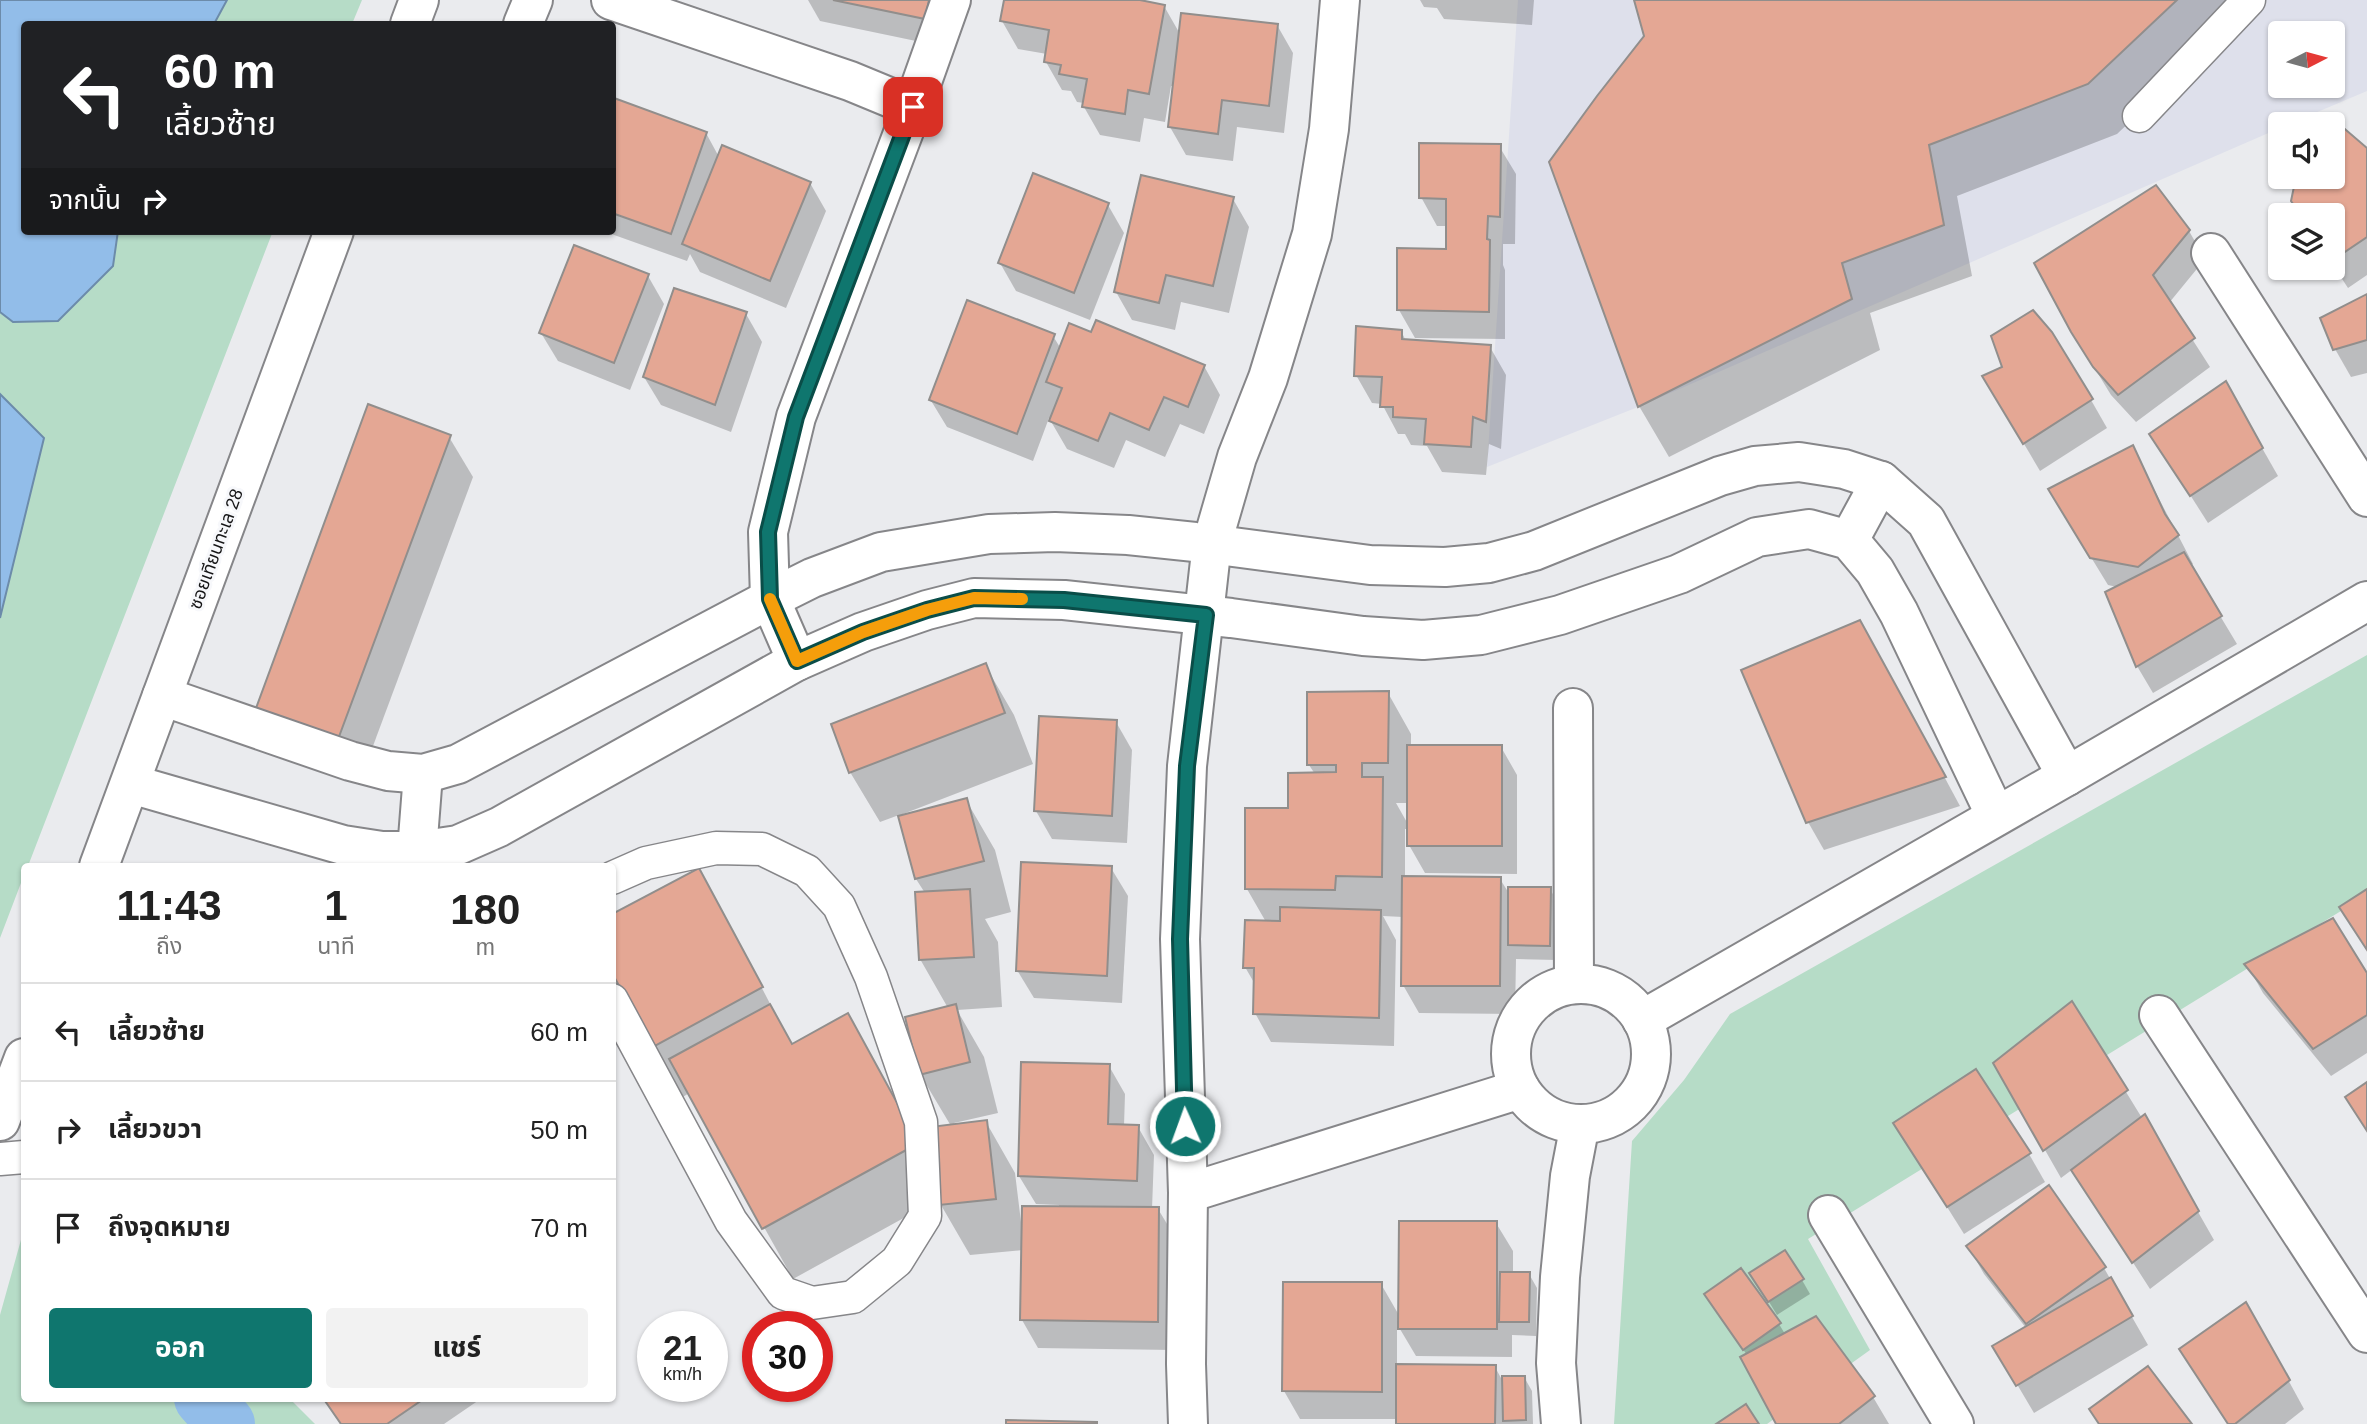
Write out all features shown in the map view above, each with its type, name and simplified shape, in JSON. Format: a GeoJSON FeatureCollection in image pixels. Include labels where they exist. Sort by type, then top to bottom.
{"type":"FeatureCollection","features":[{"type":"Feature","properties":{"kind":"street"},"geometry":{"type":"LineString","coordinates":[[411,21],[419,0]]}},
{"type":"Feature","properties":{"kind":"street"},"geometry":{"type":"LineString","coordinates":[[524,21],[533,0]]}},
{"type":"Feature","properties":{"kind":"street"},"geometry":{"type":"LineString","coordinates":[[611,0],[850,81],[913,107]]}},
{"type":"Feature","properties":{"kind":"street"},"geometry":{"type":"LineString","coordinates":[[797,661],[770,599],[768,532],[796,417],[951,0]]}},
{"type":"Feature","properties":{"kind":"street"},"geometry":{"type":"LineString","coordinates":[[1188,1424],[1188,1193],[1180,939],[1187,766],[1212,543],[1237,457],[1268,379],[1312,234],[1329,129],[1340,0]]}},
{"type":"Feature","properties":{"kind":"street","name":"ซอยเทียนทะเล 28"},"geometry":{"type":"LineString","coordinates":[[100,863],[333,235]]}},
{"type":"Feature","properties":{"kind":"street"},"geometry":{"type":"LineString","coordinates":[[2211,253],[2367,497]]}},
{"type":"Feature","properties":{"kind":"street"},"geometry":{"type":"LineString","coordinates":[[162,696],[350,761],[388,771],[423,774],[458,764],[770,599],[813,578],[881,552],[989,534],[1055,532],[1128,535],[1212,543],[1370,565],[1445,567],[1489,563],[1534,551],[1720,477],[1755,466],[1799,462],[1844,469],[1881,481],[1926,521],[2067,776]]}},
{"type":"Feature","properties":{"kind":"street"},"geometry":{"type":"LineString","coordinates":[[1849,540],[1881,481]]}},
{"type":"Feature","properties":{"kind":"street"},"geometry":{"type":"LineString","coordinates":[[131,784],[343,845],[382,851],[417,851],[458,845],[499,827],[797,661],[863,632],[927,610],[974,598],[1064,600],[1363,636],[1423,640],[1482,635],[1560,615],[1679,574],[1757,537],[1809,529],[1849,540],[1875,571],[1899,613],[1996,816]]}},
{"type":"Feature","properties":{"kind":"street"},"geometry":{"type":"LineString","coordinates":[[1642,1020],[2367,601]]}},
{"type":"Feature","properties":{"kind":"street"},"geometry":{"type":"LineString","coordinates":[[1573,708],[1574,984]]}},
{"type":"Feature","properties":{"kind":"street"},"geometry":{"type":"LineString","coordinates":[[417,851],[423,774]]}},
{"type":"Feature","properties":{"kind":"street"},"geometry":{"type":"LineString","coordinates":[[1574,984],[1601,986],[1625,999],[1642,1020],[1650,1043],[1650,1068],[1641,1090],[1625,1108],[1604,1121],[1580,1124],[1557,1120],[1535,1108],[1520,1089],[1511,1062],[1513,1034],[1526,1010],[1548,992],[1574,984]]}},
{"type":"Feature","properties":{"kind":"street"},"geometry":{"type":"LineString","coordinates":[[2159,1015],[2367,1333]]}},
{"type":"Feature","properties":{"kind":"street"},"geometry":{"type":"LineString","coordinates":[[0,1121],[21,1066]]}},
{"type":"Feature","properties":{"kind":"street"},"geometry":{"type":"LineString","coordinates":[[1188,1193],[1520,1089]]}},
{"type":"Feature","properties":{"kind":"street"},"geometry":{"type":"LineString","coordinates":[[1561,1424],[1556,1363],[1560,1277],[1570,1176],[1580,1124]]}},
{"type":"Feature","properties":{"kind":"street"},"geometry":{"type":"LineString","coordinates":[[1828,1215],[1954,1424]]}},
{"type":"Feature","properties":{"kind":"lane"},"geometry":{"type":"LineString","coordinates":[[2139,116],[2249,0]]}},
{"type":"Feature","properties":{"kind":"lane"},"geometry":{"type":"LineString","coordinates":[[616,876],[646,863],[716,848],[762,849],[807,871],[839,905],[871,977],[921,1122],[925,1216],[897,1261],[853,1297],[813,1303],[783,1293],[731,1221],[616,1007]]}},
{"type":"Feature","properties":{"kind":"lane"},"geometry":{"type":"LineString","coordinates":[[0,1159],[21,1157]]}},
{"type":"Feature","properties":{"kind":"shaded area"},"geometry":{"type":"Polygon","coordinates":[[[1518,0],[2367,0],[2367,91],[2317,112],[2268,112],[2268,133],[1638,407],[1487,467],[1518,0]]]}},
{"type":"Feature","properties":{"kind":"green space"},"geometry":{"type":"Polygon","coordinates":[[[227,0],[362,0],[353,21],[216,21],[227,0]]]}},
{"type":"Feature","properties":{"kind":"green space"},"geometry":{"type":"Polygon","coordinates":[[[117,235],[271,235],[29,863],[21,863],[21,883],[0,938],[0,618],[44,438],[0,394],[0,312],[13,322],[113,266],[117,235]]]}},
{"type":"Feature","properties":{"kind":"green space"},"geometry":{"type":"Polygon","coordinates":[[[2367,655],[2367,895],[1808,1239],[1870,1350],[1767,1424],[1614,1424],[1632,1141],[1684,1080],[1730,1014],[2367,655]]]}},
{"type":"Feature","properties":{"kind":"green space"},"geometry":{"type":"Polygon","coordinates":[[[21,1240],[21,1402],[293,1402],[315,1424],[0,1424],[0,1315],[21,1240]]]}},
{"type":"Feature","properties":{"kind":"water"},"geometry":{"type":"Polygon","coordinates":[[[0,0],[227,0],[216,21],[21,21],[21,235],[117,235],[113,266],[58,321],[13,322],[0,312],[0,0]]]}},
{"type":"Feature","properties":{"kind":"water"},"geometry":{"type":"Polygon","coordinates":[[[0,394],[44,438],[0,618],[0,394]]]}},
{"type":"Feature","properties":{"kind":"building"},"geometry":{"type":"Polygon","coordinates":[[[833,0],[929,0],[925,19],[833,0]]]}},
{"type":"Feature","properties":{"kind":"building"},"geometry":{"type":"Polygon","coordinates":[[[1004,0],[1140,0],[1165,5],[1149,94],[1128,90],[1125,114],[1082,107],[1087,79],[1059,74],[1061,65],[1044,62],[1049,30],[1000,21],[1004,0]]]}},
{"type":"Feature","properties":{"kind":"building"},"geometry":{"type":"Polygon","coordinates":[[[1634,0],[2177,0],[2088,84],[1929,145],[1944,225],[1842,263],[1852,299],[1638,407],[1549,162],[1644,36],[1634,0]]]}},
{"type":"Feature","properties":{"kind":"building"},"geometry":{"type":"Polygon","coordinates":[[[1181,13],[1278,24],[1269,106],[1222,100],[1218,134],[1168,127],[1181,13]]]}},
{"type":"Feature","properties":{"kind":"building"},"geometry":{"type":"Polygon","coordinates":[[[616,99],[707,132],[671,234],[616,214],[616,99]]]}},
{"type":"Feature","properties":{"kind":"building"},"geometry":{"type":"Polygon","coordinates":[[[2345,129],[2367,148],[2367,237],[2345,252],[2345,203],[2291,201],[2294,189],[2345,189],[2345,129]]]}},
{"type":"Feature","properties":{"kind":"building"},"geometry":{"type":"Polygon","coordinates":[[[1419,143],[1501,144],[1500,217],[1488,216],[1489,312],[1397,310],[1397,248],[1446,249],[1446,199],[1419,198],[1419,143]]]}},
{"type":"Feature","properties":{"kind":"building"},"geometry":{"type":"Polygon","coordinates":[[[722,145],[811,182],[770,281],[682,244],[722,145]]]}},
{"type":"Feature","properties":{"kind":"building"},"geometry":{"type":"Polygon","coordinates":[[[1033,173],[1109,203],[1074,293],[998,263],[1033,173]]]}},
{"type":"Feature","properties":{"kind":"building"},"geometry":{"type":"Polygon","coordinates":[[[1141,175],[1234,197],[1213,286],[1166,275],[1159,303],[1114,292],[1141,175]]]}},
{"type":"Feature","properties":{"kind":"building"},"geometry":{"type":"Polygon","coordinates":[[[2156,185],[2190,230],[2153,275],[2195,338],[2118,395],[2093,367],[2034,263],[2156,185]]]}},
{"type":"Feature","properties":{"kind":"building"},"geometry":{"type":"Polygon","coordinates":[[[574,245],[649,274],[614,363],[539,333],[574,245]]]}},
{"type":"Feature","properties":{"kind":"building"},"geometry":{"type":"Polygon","coordinates":[[[674,288],[747,312],[715,405],[643,377],[674,288]]]}},
{"type":"Feature","properties":{"kind":"building"},"geometry":{"type":"Polygon","coordinates":[[[2367,294],[2367,340],[2333,350],[2320,318],[2367,294]]]}},
{"type":"Feature","properties":{"kind":"building"},"geometry":{"type":"Polygon","coordinates":[[[967,300],[1055,334],[1017,434],[929,400],[967,300]]]}},
{"type":"Feature","properties":{"kind":"building"},"geometry":{"type":"Polygon","coordinates":[[[2033,310],[2052,332],[2093,399],[2023,444],[1982,376],[2002,367],[1991,336],[2033,310]]]}},
{"type":"Feature","properties":{"kind":"building"},"geometry":{"type":"Polygon","coordinates":[[[1096,320],[1205,365],[1188,407],[1164,397],[1149,430],[1110,413],[1098,441],[1049,421],[1062,388],[1046,382],[1069,323],[1091,332],[1096,320]]]}},
{"type":"Feature","properties":{"kind":"building"},"geometry":{"type":"Polygon","coordinates":[[[1356,326],[1402,330],[1402,339],[1491,345],[1486,422],[1473,417],[1471,447],[1424,444],[1426,419],[1393,417],[1393,407],[1380,407],[1382,377],[1354,376],[1356,326]]]}},
{"type":"Feature","properties":{"kind":"building"},"geometry":{"type":"Polygon","coordinates":[[[2226,381],[2263,448],[2190,496],[2149,434],[2226,381]]]}},
{"type":"Feature","properties":{"kind":"building"},"geometry":{"type":"Polygon","coordinates":[[[368,404],[451,435],[337,742],[255,711],[368,404]]]}},
{"type":"Feature","properties":{"kind":"building"},"geometry":{"type":"Polygon","coordinates":[[[2133,445],[2165,514],[2179,535],[2138,567],[2090,558],[2048,489],[2133,445]]]}},
{"type":"Feature","properties":{"kind":"building"},"geometry":{"type":"Polygon","coordinates":[[[2184,552],[2222,616],[2136,667],[2105,592],[2184,552]]]}},
{"type":"Feature","properties":{"kind":"building"},"geometry":{"type":"Polygon","coordinates":[[[1860,620],[1946,777],[1806,823],[1741,670],[1860,620]]]}},
{"type":"Feature","properties":{"kind":"building"},"geometry":{"type":"Polygon","coordinates":[[[986,663],[1005,713],[849,773],[831,724],[986,663]]]}},
{"type":"Feature","properties":{"kind":"building"},"geometry":{"type":"Polygon","coordinates":[[[1389,691],[1388,763],[1362,763],[1362,777],[1383,777],[1382,877],[1336,876],[1335,890],[1245,889],[1245,808],[1288,808],[1288,773],[1336,772],[1336,765],[1307,765],[1307,692],[1389,691]]]}},
{"type":"Feature","properties":{"kind":"building"},"geometry":{"type":"Polygon","coordinates":[[[1039,716],[1117,720],[1112,816],[1034,811],[1039,716]]]}},
{"type":"Feature","properties":{"kind":"building"},"geometry":{"type":"Polygon","coordinates":[[[1407,745],[1502,745],[1502,846],[1407,846],[1407,745]]]}},
{"type":"Feature","properties":{"kind":"building"},"geometry":{"type":"Polygon","coordinates":[[[967,798],[984,861],[915,879],[898,816],[967,798]]]}},
{"type":"Feature","properties":{"kind":"building"},"geometry":{"type":"Polygon","coordinates":[[[1021,862],[1112,866],[1107,976],[1016,971],[1021,862]]]}},
{"type":"Feature","properties":{"kind":"building"},"geometry":{"type":"Polygon","coordinates":[[[699,868],[763,987],[653,1047],[616,980],[616,912],[699,868]]]}},
{"type":"Feature","properties":{"kind":"building"},"geometry":{"type":"Polygon","coordinates":[[[1402,876],[1501,877],[1500,986],[1401,986],[1402,876]]]}},
{"type":"Feature","properties":{"kind":"building"},"geometry":{"type":"Polygon","coordinates":[[[1508,887],[1551,887],[1550,946],[1508,945],[1508,887]]]}},
{"type":"Feature","properties":{"kind":"building"},"geometry":{"type":"Polygon","coordinates":[[[970,889],[974,957],[919,960],[915,892],[970,889]]]}},
{"type":"Feature","properties":{"kind":"building"},"geometry":{"type":"Polygon","coordinates":[[[2367,889],[2367,950],[2339,907],[2367,889]]]}},
{"type":"Feature","properties":{"kind":"building"},"geometry":{"type":"Polygon","coordinates":[[[1280,907],[1381,910],[1379,1018],[1253,1014],[1254,968],[1243,968],[1245,920],[1280,921],[1280,907]]]}},
{"type":"Feature","properties":{"kind":"building"},"geometry":{"type":"Polygon","coordinates":[[[2333,918],[2367,973],[2367,1015],[2313,1049],[2244,964],[2333,918]]]}},
{"type":"Feature","properties":{"kind":"building"},"geometry":{"type":"Polygon","coordinates":[[[2072,1001],[2128,1090],[2043,1151],[1993,1063],[2072,1001]]]}},
{"type":"Feature","properties":{"kind":"building"},"geometry":{"type":"Polygon","coordinates":[[[770,1004],[792,1044],[848,1013],[919,1143],[762,1229],[669,1059],[770,1004]]]}},
{"type":"Feature","properties":{"kind":"building"},"geometry":{"type":"Polygon","coordinates":[[[956,1004],[970,1062],[919,1075],[905,1017],[956,1004]]]}},
{"type":"Feature","properties":{"kind":"building"},"geometry":{"type":"Polygon","coordinates":[[[1021,1062],[1110,1064],[1108,1124],[1139,1125],[1137,1181],[1018,1176],[1021,1062]]]}},
{"type":"Feature","properties":{"kind":"building"},"geometry":{"type":"Polygon","coordinates":[[[1976,1069],[2031,1153],[1947,1207],[1893,1123],[1976,1069]]]}},
{"type":"Feature","properties":{"kind":"building"},"geometry":{"type":"Polygon","coordinates":[[[2367,1082],[2367,1131],[2345,1097],[2367,1082]]]}},
{"type":"Feature","properties":{"kind":"building"},"geometry":{"type":"Polygon","coordinates":[[[2145,1114],[2199,1211],[2132,1263],[2071,1170],[2145,1114]]]}},
{"type":"Feature","properties":{"kind":"building"},"geometry":{"type":"Polygon","coordinates":[[[987,1120],[996,1199],[939,1205],[930,1127],[987,1120]]]}},
{"type":"Feature","properties":{"kind":"building"},"geometry":{"type":"Polygon","coordinates":[[[2049,1185],[2106,1267],[2026,1324],[1966,1246],[2049,1185]]]}},
{"type":"Feature","properties":{"kind":"building"},"geometry":{"type":"Polygon","coordinates":[[[1022,1206],[1159,1207],[1158,1322],[1020,1320],[1022,1206]]]}},
{"type":"Feature","properties":{"kind":"building"},"geometry":{"type":"Polygon","coordinates":[[[1399,1221],[1497,1221],[1497,1329],[1398,1329],[1399,1221]]]}},
{"type":"Feature","properties":{"kind":"building"},"geometry":{"type":"Polygon","coordinates":[[[1785,1250],[1804,1279],[1768,1302],[1749,1273],[1785,1250]]]}},
{"type":"Feature","properties":{"kind":"building"},"geometry":{"type":"Polygon","coordinates":[[[1741,1268],[1781,1323],[1743,1350],[1704,1294],[1741,1268]]]}},
{"type":"Feature","properties":{"kind":"building"},"geometry":{"type":"Polygon","coordinates":[[[1500,1272],[1530,1272],[1529,1322],[1499,1322],[1500,1272]]]}},
{"type":"Feature","properties":{"kind":"building"},"geometry":{"type":"Polygon","coordinates":[[[2111,1277],[2133,1316],[2016,1386],[1992,1346],[2111,1277]]]}},
{"type":"Feature","properties":{"kind":"building"},"geometry":{"type":"Polygon","coordinates":[[[1283,1282],[1382,1282],[1382,1392],[1282,1391],[1283,1282]]]}},
{"type":"Feature","properties":{"kind":"building"},"geometry":{"type":"Polygon","coordinates":[[[2246,1302],[2290,1380],[2235,1424],[2228,1424],[2179,1349],[2246,1302]]]}},
{"type":"Feature","properties":{"kind":"building"},"geometry":{"type":"Polygon","coordinates":[[[1816,1316],[1875,1396],[1839,1424],[1776,1424],[1740,1357],[1816,1316]]]}},
{"type":"Feature","properties":{"kind":"building"},"geometry":{"type":"Polygon","coordinates":[[[1396,1364],[1496,1365],[1495,1424],[1396,1424],[1396,1364]]]}},
{"type":"Feature","properties":{"kind":"building"},"geometry":{"type":"Polygon","coordinates":[[[2148,1366],[2192,1424],[2099,1424],[2089,1409],[2148,1366]]]}},
{"type":"Feature","properties":{"kind":"building"},"geometry":{"type":"Polygon","coordinates":[[[1502,1376],[1525,1376],[1526,1420],[1503,1421],[1502,1376]]]}},
{"type":"Feature","properties":{"kind":"building"},"geometry":{"type":"Polygon","coordinates":[[[326,1402],[419,1402],[387,1424],[341,1424],[326,1402]]]}},
{"type":"Feature","properties":{"kind":"building"},"geometry":{"type":"Polygon","coordinates":[[[1746,1404],[1759,1424],[1716,1424],[1746,1404]]]}},
{"type":"Feature","properties":{"kind":"building"},"geometry":{"type":"Polygon","coordinates":[[[1006,1420],[1097,1422],[1097,1424],[1006,1424],[1006,1420]]]}},
{"type":"Feature","properties":{"kind":"waterway"},"geometry":{"type":"LineString","coordinates":[[207,1402],[226,1424]]}},
{"type":"Feature","properties":{"kind":"slow traffic"},"geometry":{"type":"LineString","coordinates":[[770,599],[797,661],[863,632],[927,610],[974,598],[1022,599]]}},
{"type":"Feature","properties":{"kind":"route"},"geometry":{"type":"LineString","coordinates":[[913,107],[796,417],[768,532],[770,599],[797,661],[863,632],[927,610],[974,598],[1064,600],[1206,615],[1187,766],[1180,939],[1185,1126]]}}]}
